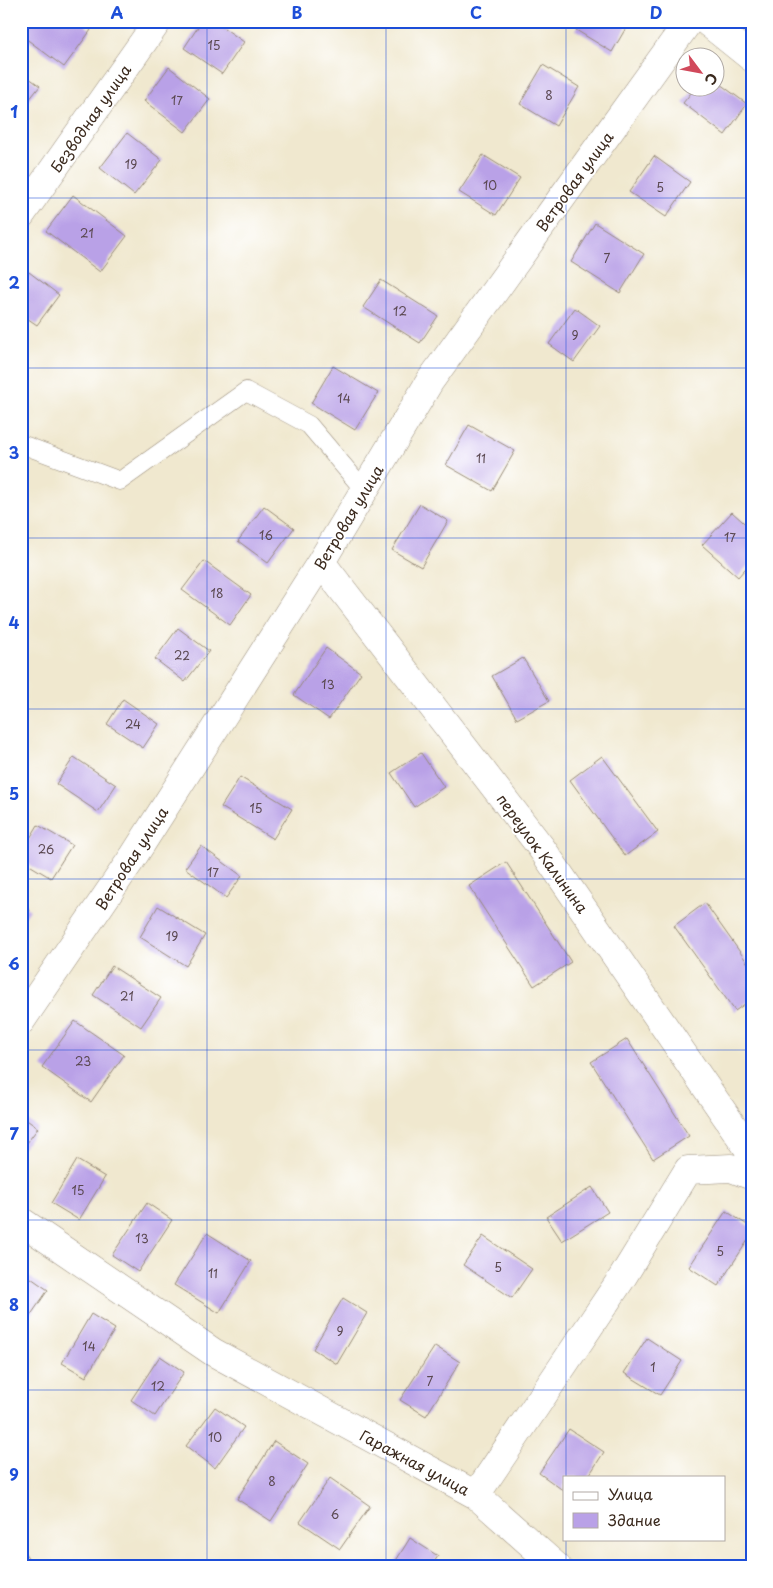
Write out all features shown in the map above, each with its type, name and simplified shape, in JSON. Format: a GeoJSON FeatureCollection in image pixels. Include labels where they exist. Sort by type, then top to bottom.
{"type":"FeatureCollection","features":[{"type":"Feature","properties":{"kind":"street","name":"Безводная улица"},"geometry":{"type":"LineString","coordinates":[[21,215],[158,21]]}},
{"type":"Feature","properties":{"kind":"street","name":"Ветровая улица"},"geometry":{"type":"LineString","coordinates":[[21,1021],[133,857],[322,562],[430,381],[689,21]]}},
{"type":"Feature","properties":{"kind":"street"},"geometry":{"type":"LineString","coordinates":[[706,21],[752,58]]}},
{"type":"Feature","properties":{"kind":"street","name":"переулок Калинина"},"geometry":{"type":"LineString","coordinates":[[322,562],[540,846],[752,1154]]}},
{"type":"Feature","properties":{"kind":"street","name":"Гаражная улица"},"geometry":{"type":"LineString","coordinates":[[21,1221],[213,1352],[476,1494],[622,1278],[688,1170],[732,1168],[752,1176]]}},
{"type":"Feature","properties":{"kind":"street"},"geometry":{"type":"LineString","coordinates":[[476,1494],[557,1567]]}},
{"type":"Feature","properties":{"kind":"lane"},"geometry":{"type":"LineString","coordinates":[[21,444],[120,481],[246,391],[308,425],[364,490]]}},
{"type":"Feature","properties":{"kind":"building"},"geometry":{"type":"Polygon","coordinates":[[[21,21],[80,21],[91,30],[64,67],[21,35],[21,21]]]}},
{"type":"Feature","properties":{"kind":"building"},"geometry":{"type":"Polygon","coordinates":[[[202,21],[214,21],[244,42],[222,74],[184,48],[202,21]]]}},
{"type":"Feature","properties":{"kind":"building"},"geometry":{"type":"Polygon","coordinates":[[[581,21],[630,21],[612,52],[576,30],[581,21]]]}},
{"type":"Feature","properties":{"kind":"building"},"geometry":{"type":"Polygon","coordinates":[[[543,65],[579,87],[556,126],[520,104],[543,65]]]}},
{"type":"Feature","properties":{"kind":"building"},"geometry":{"type":"Polygon","coordinates":[[[169,67],[210,99],[185,132],[144,101],[169,67]]]}},
{"type":"Feature","properties":{"kind":"building"},"geometry":{"type":"Polygon","coordinates":[[[21,72],[40,86],[21,110],[21,72]]]}},
{"type":"Feature","properties":{"kind":"building"},"geometry":{"type":"Polygon","coordinates":[[[726,88],[747,104],[725,135],[683,103],[687,98],[726,98],[726,88]]]}},
{"type":"Feature","properties":{"kind":"building"},"geometry":{"type":"Polygon","coordinates":[[[127,133],[162,160],[134,195],[100,168],[127,133]]]}},
{"type":"Feature","properties":{"kind":"building"},"geometry":{"type":"Polygon","coordinates":[[[483,155],[520,178],[496,215],[459,192],[483,155]]]}},
{"type":"Feature","properties":{"kind":"building"},"geometry":{"type":"Polygon","coordinates":[[[654,156],[690,182],[666,217],[629,192],[654,156]]]}},
{"type":"Feature","properties":{"kind":"building"},"geometry":{"type":"Polygon","coordinates":[[[73,195],[127,236],[100,272],[46,231],[73,195]]]}},
{"type":"Feature","properties":{"kind":"building"},"geometry":{"type":"Polygon","coordinates":[[[595,223],[644,254],[620,293],[571,262],[595,223]]]}},
{"type":"Feature","properties":{"kind":"building"},"geometry":{"type":"Polygon","coordinates":[[[29,272],[59,295],[37,325],[21,314],[21,282],[29,272]]]}},
{"type":"Feature","properties":{"kind":"building"},"geometry":{"type":"Polygon","coordinates":[[[381,280],[438,316],[420,343],[363,307],[381,280]]]}},
{"type":"Feature","properties":{"kind":"building"},"geometry":{"type":"Polygon","coordinates":[[[575,308],[600,326],[574,362],[549,344],[575,308]]]}},
{"type":"Feature","properties":{"kind":"building"},"geometry":{"type":"Polygon","coordinates":[[[333,366],[378,393],[355,430],[311,403],[333,366]]]}},
{"type":"Feature","properties":{"kind":"building"},"geometry":{"type":"Polygon","coordinates":[[[469,425],[515,451],[492,491],[446,465],[469,425]]]}},
{"type":"Feature","properties":{"kind":"building"},"geometry":{"type":"Polygon","coordinates":[[[420,504],[448,521],[421,567],[392,550],[420,504]]]}},
{"type":"Feature","properties":{"kind":"building"},"geometry":{"type":"Polygon","coordinates":[[[264,506],[294,528],[268,563],[238,541],[264,506]]]}},
{"type":"Feature","properties":{"kind":"building"},"geometry":{"type":"Polygon","coordinates":[[[732,512],[752,530],[752,561],[738,577],[702,545],[732,512]]]}},
{"type":"Feature","properties":{"kind":"building"},"geometry":{"type":"Polygon","coordinates":[[[204,561],[251,595],[230,625],[182,590],[204,561]]]}},
{"type":"Feature","properties":{"kind":"building"},"geometry":{"type":"Polygon","coordinates":[[[178,628],[209,651],[185,682],[155,659],[178,628]]]}},
{"type":"Feature","properties":{"kind":"building"},"geometry":{"type":"Polygon","coordinates":[[[326,648],[361,673],[329,719],[294,695],[326,648]]]}},
{"type":"Feature","properties":{"kind":"building"},"geometry":{"type":"Polygon","coordinates":[[[523,658],[549,701],[517,719],[492,676],[523,658]]]}},
{"type":"Feature","properties":{"kind":"building"},"geometry":{"type":"Polygon","coordinates":[[[123,699],[159,724],[143,748],[107,724],[123,699]]]}},
{"type":"Feature","properties":{"kind":"building"},"geometry":{"type":"Polygon","coordinates":[[[421,753],[444,787],[414,807],[391,773],[421,753]]]}},
{"type":"Feature","properties":{"kind":"building"},"geometry":{"type":"Polygon","coordinates":[[[602,756],[658,832],[625,856],[570,780],[602,756]]]}},
{"type":"Feature","properties":{"kind":"building"},"geometry":{"type":"Polygon","coordinates":[[[74,757],[116,785],[98,812],[56,784],[74,757]]]}},
{"type":"Feature","properties":{"kind":"building"},"geometry":{"type":"Polygon","coordinates":[[[240,777],[292,809],[273,839],[221,807],[240,777]]]}},
{"type":"Feature","properties":{"kind":"building"},"geometry":{"type":"Polygon","coordinates":[[[38,825],[72,845],[51,878],[21,860],[21,853],[38,825]]]}},
{"type":"Feature","properties":{"kind":"building"},"geometry":{"type":"Polygon","coordinates":[[[201,846],[242,876],[226,898],[185,868],[201,846]]]}},
{"type":"Feature","properties":{"kind":"building"},"geometry":{"type":"Polygon","coordinates":[[[506,862],[571,962],[534,986],[469,886],[506,862]]]}},
{"type":"Feature","properties":{"kind":"building"},"geometry":{"type":"Polygon","coordinates":[[[705,903],[752,969],[752,999],[735,1011],[674,926],[705,903]]]}},
{"type":"Feature","properties":{"kind":"building"},"geometry":{"type":"Polygon","coordinates":[[[21,904],[30,910],[21,923],[21,904]]]}},
{"type":"Feature","properties":{"kind":"building"},"geometry":{"type":"Polygon","coordinates":[[[158,906],[205,935],[186,966],[140,937],[158,906]]]}},
{"type":"Feature","properties":{"kind":"building"},"geometry":{"type":"Polygon","coordinates":[[[112,966],[161,998],[141,1027],[93,995],[112,966]]]}},
{"type":"Feature","properties":{"kind":"building"},"geometry":{"type":"Polygon","coordinates":[[[75,1021],[124,1055],[91,1102],[42,1067],[75,1021]]]}},
{"type":"Feature","properties":{"kind":"building"},"geometry":{"type":"Polygon","coordinates":[[[627,1039],[689,1136],[653,1159],[591,1062],[627,1039]]]}},
{"type":"Feature","properties":{"kind":"building"},"geometry":{"type":"Polygon","coordinates":[[[21,1116],[38,1128],[21,1151],[21,1116]]]}},
{"type":"Feature","properties":{"kind":"building"},"geometry":{"type":"Polygon","coordinates":[[[77,1160],[105,1177],[79,1220],[51,1203],[77,1160]]]}},
{"type":"Feature","properties":{"kind":"building"},"geometry":{"type":"Polygon","coordinates":[[[592,1187],[608,1212],[562,1241],[546,1217],[592,1187]]]}},
{"type":"Feature","properties":{"kind":"building"},"geometry":{"type":"Polygon","coordinates":[[[147,1203],[172,1220],[138,1272],[112,1255],[147,1203]]]}},
{"type":"Feature","properties":{"kind":"building"},"geometry":{"type":"Polygon","coordinates":[[[726,1211],[752,1228],[752,1234],[718,1286],[689,1267],[726,1211]]]}},
{"type":"Feature","properties":{"kind":"building"},"geometry":{"type":"Polygon","coordinates":[[[207,1233],[251,1261],[219,1313],[174,1285],[207,1233]]]}},
{"type":"Feature","properties":{"kind":"building"},"geometry":{"type":"Polygon","coordinates":[[[483,1236],[532,1269],[512,1298],[463,1265],[483,1236]]]}},
{"type":"Feature","properties":{"kind":"building"},"geometry":{"type":"Polygon","coordinates":[[[21,1271],[48,1290],[21,1329],[21,1271]]]}},
{"type":"Feature","properties":{"kind":"building"},"geometry":{"type":"Polygon","coordinates":[[[343,1298],[367,1313],[337,1364],[313,1349],[343,1298]]]}},
{"type":"Feature","properties":{"kind":"building"},"geometry":{"type":"Polygon","coordinates":[[[91,1314],[115,1329],[86,1377],[62,1363],[91,1314]]]}},
{"type":"Feature","properties":{"kind":"building"},"geometry":{"type":"Polygon","coordinates":[[[647,1338],[682,1361],[660,1395],[624,1373],[647,1338]]]}},
{"type":"Feature","properties":{"kind":"building"},"geometry":{"type":"Polygon","coordinates":[[[435,1346],[460,1362],[426,1416],[400,1400],[435,1346]]]}},
{"type":"Feature","properties":{"kind":"building"},"geometry":{"type":"Polygon","coordinates":[[[160,1356],[184,1372],[155,1416],[131,1400],[160,1356]]]}},
{"type":"Feature","properties":{"kind":"building"},"geometry":{"type":"Polygon","coordinates":[[[215,1407],[244,1427],[215,1468],[186,1446],[215,1407]]]}},
{"type":"Feature","properties":{"kind":"building"},"geometry":{"type":"Polygon","coordinates":[[[569,1429],[604,1452],[589,1476],[563,1476],[563,1490],[539,1473],[569,1429]]]}},
{"type":"Feature","properties":{"kind":"building"},"geometry":{"type":"Polygon","coordinates":[[[274,1441],[308,1464],[271,1521],[237,1499],[274,1441]]]}},
{"type":"Feature","properties":{"kind":"building"},"geometry":{"type":"Polygon","coordinates":[[[330,1478],[370,1506],[340,1549],[300,1522],[330,1478]]]}},
{"type":"Feature","properties":{"kind":"building"},"geometry":{"type":"Polygon","coordinates":[[[410,1538],[438,1556],[431,1567],[392,1567],[410,1538]]]}},
{"type":"Feature","properties":{"kind":"building"},"geometry":{"type":"Polygon","coordinates":[[[21,1547],[34,1567],[21,1567],[21,1547]]]}}]}
